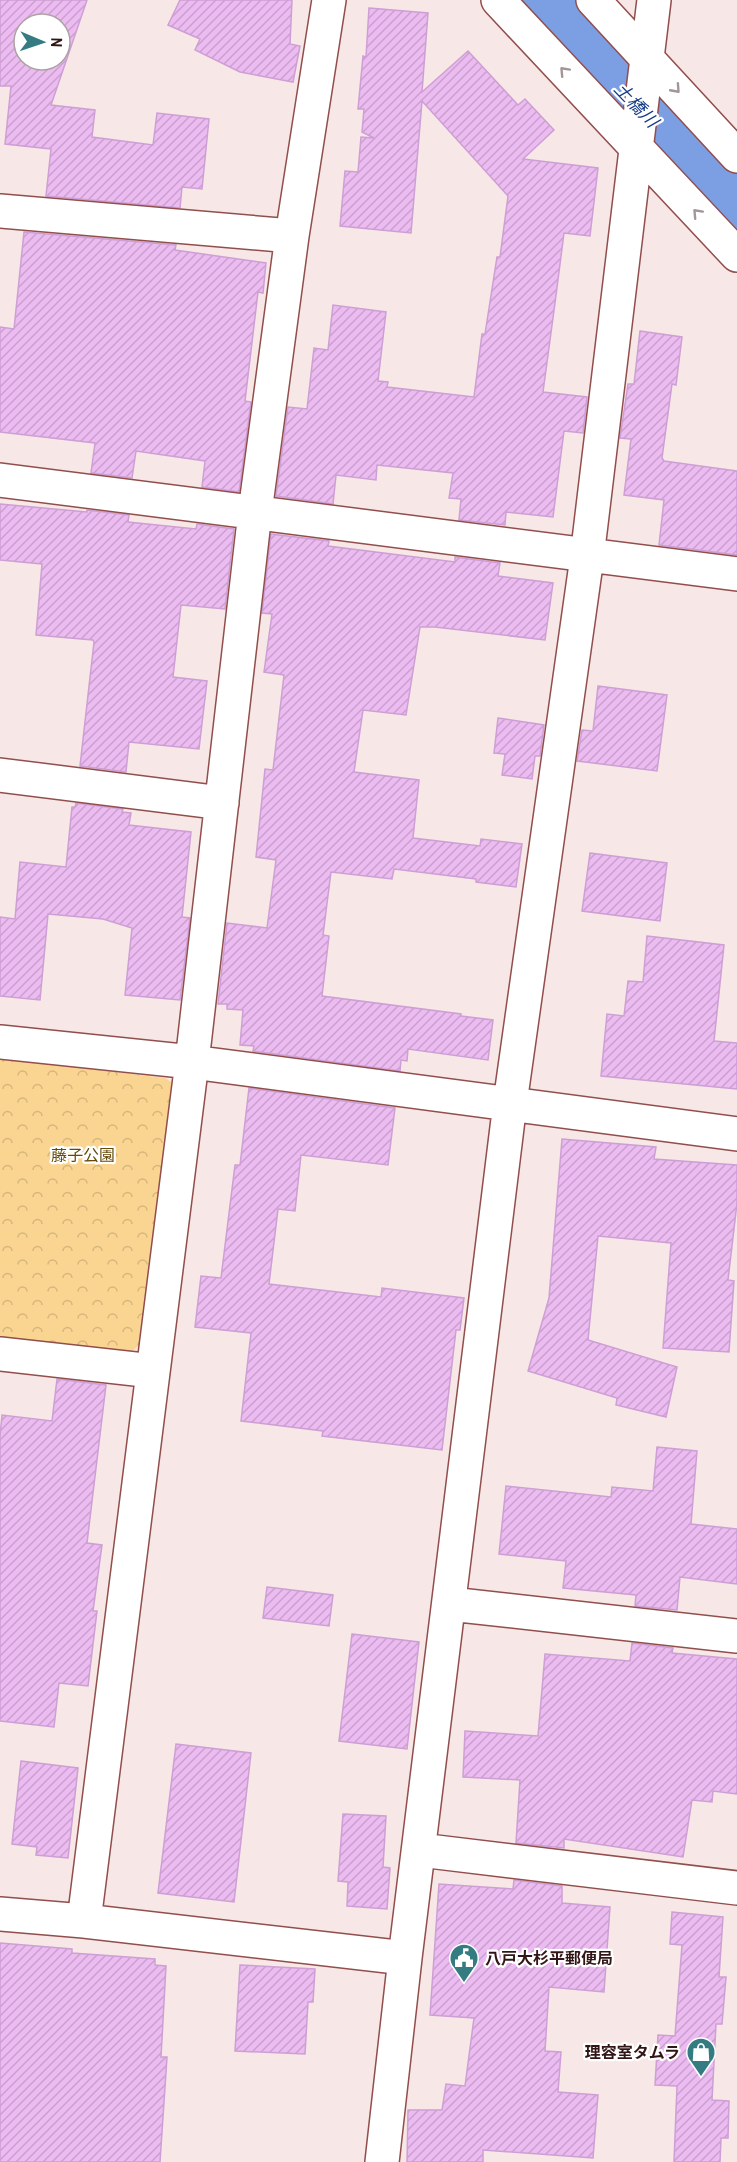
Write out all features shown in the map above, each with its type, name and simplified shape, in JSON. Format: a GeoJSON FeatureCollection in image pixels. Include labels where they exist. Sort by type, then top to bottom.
{"type":"FeatureCollection","features":[{"type":"Feature","properties":{"kind":"street"},"geometry":{"type":"LineString","coordinates":[[84,1921],[192,1062],[255,512],[292,236],[329,0]]}},
{"type":"Feature","properties":{"kind":"street"},"geometry":{"type":"LineString","coordinates":[[498,0],[737,255]]}},
{"type":"Feature","properties":{"kind":"street"},"geometry":{"type":"LineString","coordinates":[[593,0],[737,156]]}},
{"type":"Feature","properties":{"kind":"street"},"geometry":{"type":"LineString","coordinates":[[382,2162],[510,1103],[587,556],[654,0]]}},
{"type":"Feature","properties":{"kind":"street"},"geometry":{"type":"LineString","coordinates":[[0,211],[292,236]]}},
{"type":"Feature","properties":{"kind":"street"},"geometry":{"type":"LineString","coordinates":[[0,480],[737,574]]}},
{"type":"Feature","properties":{"kind":"street"},"geometry":{"type":"LineString","coordinates":[[0,775],[222,803]]}},
{"type":"Feature","properties":{"kind":"street"},"geometry":{"type":"LineString","coordinates":[[0,1042],[192,1062],[737,1134]]}},
{"type":"Feature","properties":{"kind":"street"},"geometry":{"type":"LineString","coordinates":[[0,1354],[153,1371]]}},
{"type":"Feature","properties":{"kind":"street"},"geometry":{"type":"LineString","coordinates":[[450,1604],[737,1636]]}},
{"type":"Feature","properties":{"kind":"street"},"geometry":{"type":"LineString","coordinates":[[420,1850],[737,1887]]}},
{"type":"Feature","properties":{"kind":"street"},"geometry":{"type":"LineString","coordinates":[[0,1914],[84,1921],[405,1958]]}},
{"type":"Feature","properties":{"kind":"green space","name":"藤子公園"},"geometry":{"type":"Polygon","coordinates":[[[0,1058],[165,1078],[176,1085],[143,1342],[131,1352],[0,1337],[0,1058]]]}},
{"type":"Feature","properties":{"kind":"building"},"geometry":{"type":"Polygon","coordinates":[[[0,0],[87,0],[72,44],[72,12],[12,12],[12,72],[62,72],[51,105],[95,110],[92,137],[153,145],[157,113],[209,119],[202,189],[182,187],[180,208],[46,196],[51,149],[5,144],[11,86],[0,86],[0,0]]]}},
{"type":"Feature","properties":{"kind":"building"},"geometry":{"type":"Polygon","coordinates":[[[180,0],[292,0],[290,44],[300,46],[293,82],[240,72],[195,50],[200,39],[168,25],[180,0]]]}},
{"type":"Feature","properties":{"kind":"building"},"geometry":{"type":"Polygon","coordinates":[[[369,8],[428,13],[422,92],[468,51],[518,105],[525,99],[554,130],[523,159],[598,168],[590,236],[564,233],[543,392],[587,397],[583,433],[564,431],[553,517],[506,512],[505,525],[459,520],[461,499],[449,498],[453,473],[377,465],[376,480],[336,475],[333,504],[276,496],[288,407],[307,409],[314,348],[328,350],[333,305],[386,312],[378,381],[388,382],[387,387],[474,397],[482,334],[485,334],[497,257],[500,257],[508,196],[422,101],[411,233],[340,226],[345,171],[358,172],[361,137],[374,138],[362,132],[364,109],[358,109],[363,56],[366,57],[369,8]]]}},
{"type":"Feature","properties":{"kind":"building"},"geometry":{"type":"Polygon","coordinates":[[[24,232],[176,245],[175,250],[266,263],[263,293],[258,292],[245,401],[251,402],[239,492],[202,487],[205,461],[136,451],[132,478],[91,473],[95,443],[0,432],[0,327],[14,329],[24,232]]]}},
{"type":"Feature","properties":{"kind":"building"},"geometry":{"type":"Polygon","coordinates":[[[640,331],[682,337],[676,385],[672,384],[662,458],[664,461],[737,471],[737,555],[659,545],[664,500],[624,495],[631,439],[620,438],[628,384],[634,384],[640,331]]]}},
{"type":"Feature","properties":{"kind":"building"},"geometry":{"type":"Polygon","coordinates":[[[0,504],[129,515],[128,522],[196,529],[197,524],[234,529],[225,609],[181,605],[173,677],[207,681],[199,749],[129,742],[126,772],[80,766],[94,642],[93,640],[36,635],[42,564],[0,560],[0,504]]]}},
{"type":"Feature","properties":{"kind":"building"},"geometry":{"type":"Polygon","coordinates":[[[271,534],[329,541],[328,546],[455,562],[455,557],[500,563],[498,576],[553,583],[545,640],[420,627],[406,715],[363,710],[354,772],[419,780],[413,838],[480,846],[481,839],[522,844],[516,887],[476,882],[476,879],[394,869],[392,879],[331,872],[323,935],[329,936],[322,996],[493,1020],[488,1060],[408,1049],[407,1061],[401,1060],[400,1071],[253,1051],[254,1046],[240,1045],[243,1010],[227,1009],[227,1004],[218,1004],[227,923],[267,928],[276,860],[256,857],[265,769],[273,770],[284,675],[264,672],[272,614],[262,613],[271,534]]]}},
{"type":"Feature","properties":{"kind":"building"},"geometry":{"type":"Polygon","coordinates":[[[598,686],[667,695],[657,771],[577,761],[582,730],[593,731],[598,686]]]}},
{"type":"Feature","properties":{"kind":"building"},"geometry":{"type":"Polygon","coordinates":[[[498,718],[544,725],[540,756],[535,756],[532,779],[502,775],[505,754],[494,753],[498,718]]]}},
{"type":"Feature","properties":{"kind":"building"},"geometry":{"type":"Polygon","coordinates":[[[76,803],[123,809],[122,812],[131,813],[129,825],[191,832],[182,917],[190,918],[180,1000],[125,995],[132,928],[103,919],[48,914],[40,1000],[0,996],[0,917],[15,919],[20,862],[66,867],[72,807],[75,807],[76,803]]]}},
{"type":"Feature","properties":{"kind":"building"},"geometry":{"type":"Polygon","coordinates":[[[590,853],[667,863],[660,921],[582,911],[590,853]]]}},
{"type":"Feature","properties":{"kind":"building"},"geometry":{"type":"Polygon","coordinates":[[[647,936],[724,945],[714,1041],[737,1043],[737,1089],[601,1076],[607,1014],[624,1016],[628,981],[643,982],[647,936]]]}},
{"type":"Feature","properties":{"kind":"building"},"geometry":{"type":"Polygon","coordinates":[[[249,1088],[395,1108],[388,1165],[301,1155],[295,1211],[278,1209],[269,1284],[381,1297],[382,1288],[464,1298],[460,1330],[456,1330],[442,1450],[322,1436],[323,1431],[241,1421],[251,1333],[195,1327],[201,1276],[221,1278],[235,1165],[240,1165],[249,1088]]]}},
{"type":"Feature","properties":{"kind":"building"},"geometry":{"type":"Polygon","coordinates":[[[562,1139],[656,1147],[654,1159],[737,1165],[737,1203],[728,1280],[734,1281],[729,1352],[663,1348],[671,1243],[598,1236],[588,1340],[677,1367],[666,1417],[616,1405],[617,1398],[528,1371],[549,1298],[562,1139]]]}},
{"type":"Feature","properties":{"kind":"building"},"geometry":{"type":"Polygon","coordinates":[[[57,1379],[106,1385],[87,1543],[102,1545],[93,1611],[97,1611],[88,1686],[59,1683],[54,1727],[0,1721],[0,1436],[2,1415],[52,1421],[57,1379]]]}},
{"type":"Feature","properties":{"kind":"building"},"geometry":{"type":"Polygon","coordinates":[[[657,1447],[697,1451],[691,1524],[737,1529],[737,1584],[680,1577],[677,1610],[635,1606],[636,1595],[563,1588],[566,1561],[499,1554],[506,1486],[611,1497],[612,1487],[653,1491],[657,1447]]]}},
{"type":"Feature","properties":{"kind":"building"},"geometry":{"type":"Polygon","coordinates":[[[267,1587],[333,1595],[329,1626],[263,1618],[267,1587]]]}},
{"type":"Feature","properties":{"kind":"building"},"geometry":{"type":"Polygon","coordinates":[[[352,1634],[419,1642],[407,1749],[339,1741],[352,1634]]]}},
{"type":"Feature","properties":{"kind":"building"},"geometry":{"type":"Polygon","coordinates":[[[632,1643],[673,1648],[672,1653],[737,1659],[737,1794],[713,1791],[712,1802],[692,1800],[683,1857],[564,1839],[564,1848],[516,1843],[520,1780],[463,1777],[465,1731],[538,1736],[545,1654],[630,1661],[632,1643]]]}},
{"type":"Feature","properties":{"kind":"building"},"geometry":{"type":"Polygon","coordinates":[[[176,1744],[251,1753],[234,1902],[158,1893],[176,1744]]]}},
{"type":"Feature","properties":{"kind":"building"},"geometry":{"type":"Polygon","coordinates":[[[21,1761],[78,1768],[68,1858],[36,1855],[37,1847],[12,1844],[21,1761]]]}},
{"type":"Feature","properties":{"kind":"building"},"geometry":{"type":"Polygon","coordinates":[[[343,1814],[386,1816],[383,1867],[390,1868],[387,1909],[347,1906],[348,1882],[338,1881],[343,1814]]]}},
{"type":"Feature","properties":{"kind":"building"},"geometry":{"type":"Polygon","coordinates":[[[514,1880],[562,1886],[562,1903],[610,1907],[604,1992],[549,1987],[545,2051],[561,2052],[558,2092],[598,2095],[593,2158],[483,2150],[483,2162],[407,2162],[408,2110],[442,2110],[446,2084],[465,2086],[474,2018],[430,2015],[439,1884],[513,1889],[514,1880]]]}},
{"type":"Feature","properties":{"kind":"building"},"geometry":{"type":"Polygon","coordinates":[[[672,1912],[723,1917],[719,1977],[726,1977],[722,2024],[716,2024],[712,2100],[729,2101],[728,2138],[721,2138],[720,2162],[674,2162],[677,2086],[655,2085],[658,2035],[675,2036],[682,1945],[670,1944],[672,1912]]]}},
{"type":"Feature","properties":{"kind":"building"},"geometry":{"type":"Polygon","coordinates":[[[0,1943],[72,1949],[72,1953],[155,1959],[155,1965],[166,1966],[161,2057],[167,2057],[160,2162],[0,2162],[0,1943]]]}},
{"type":"Feature","properties":{"kind":"building"},"geometry":{"type":"Polygon","coordinates":[[[240,1965],[315,1969],[313,2002],[308,2002],[305,2054],[235,2051],[240,1965]]]}},
{"type":"Feature","properties":{"kind":"waterway","name":"土橋川"},"geometry":{"type":"LineString","coordinates":[[535,0],[737,209]]}},
{"type":"Feature","properties":{"kind":"place","name":"八戸大杉平郵便局"},"geometry":{"type":"Point","coordinates":[464,1984]}},
{"type":"Feature","properties":{"kind":"place","name":"理容室タムラ"},"geometry":{"type":"Point","coordinates":[701,2078]}}]}
